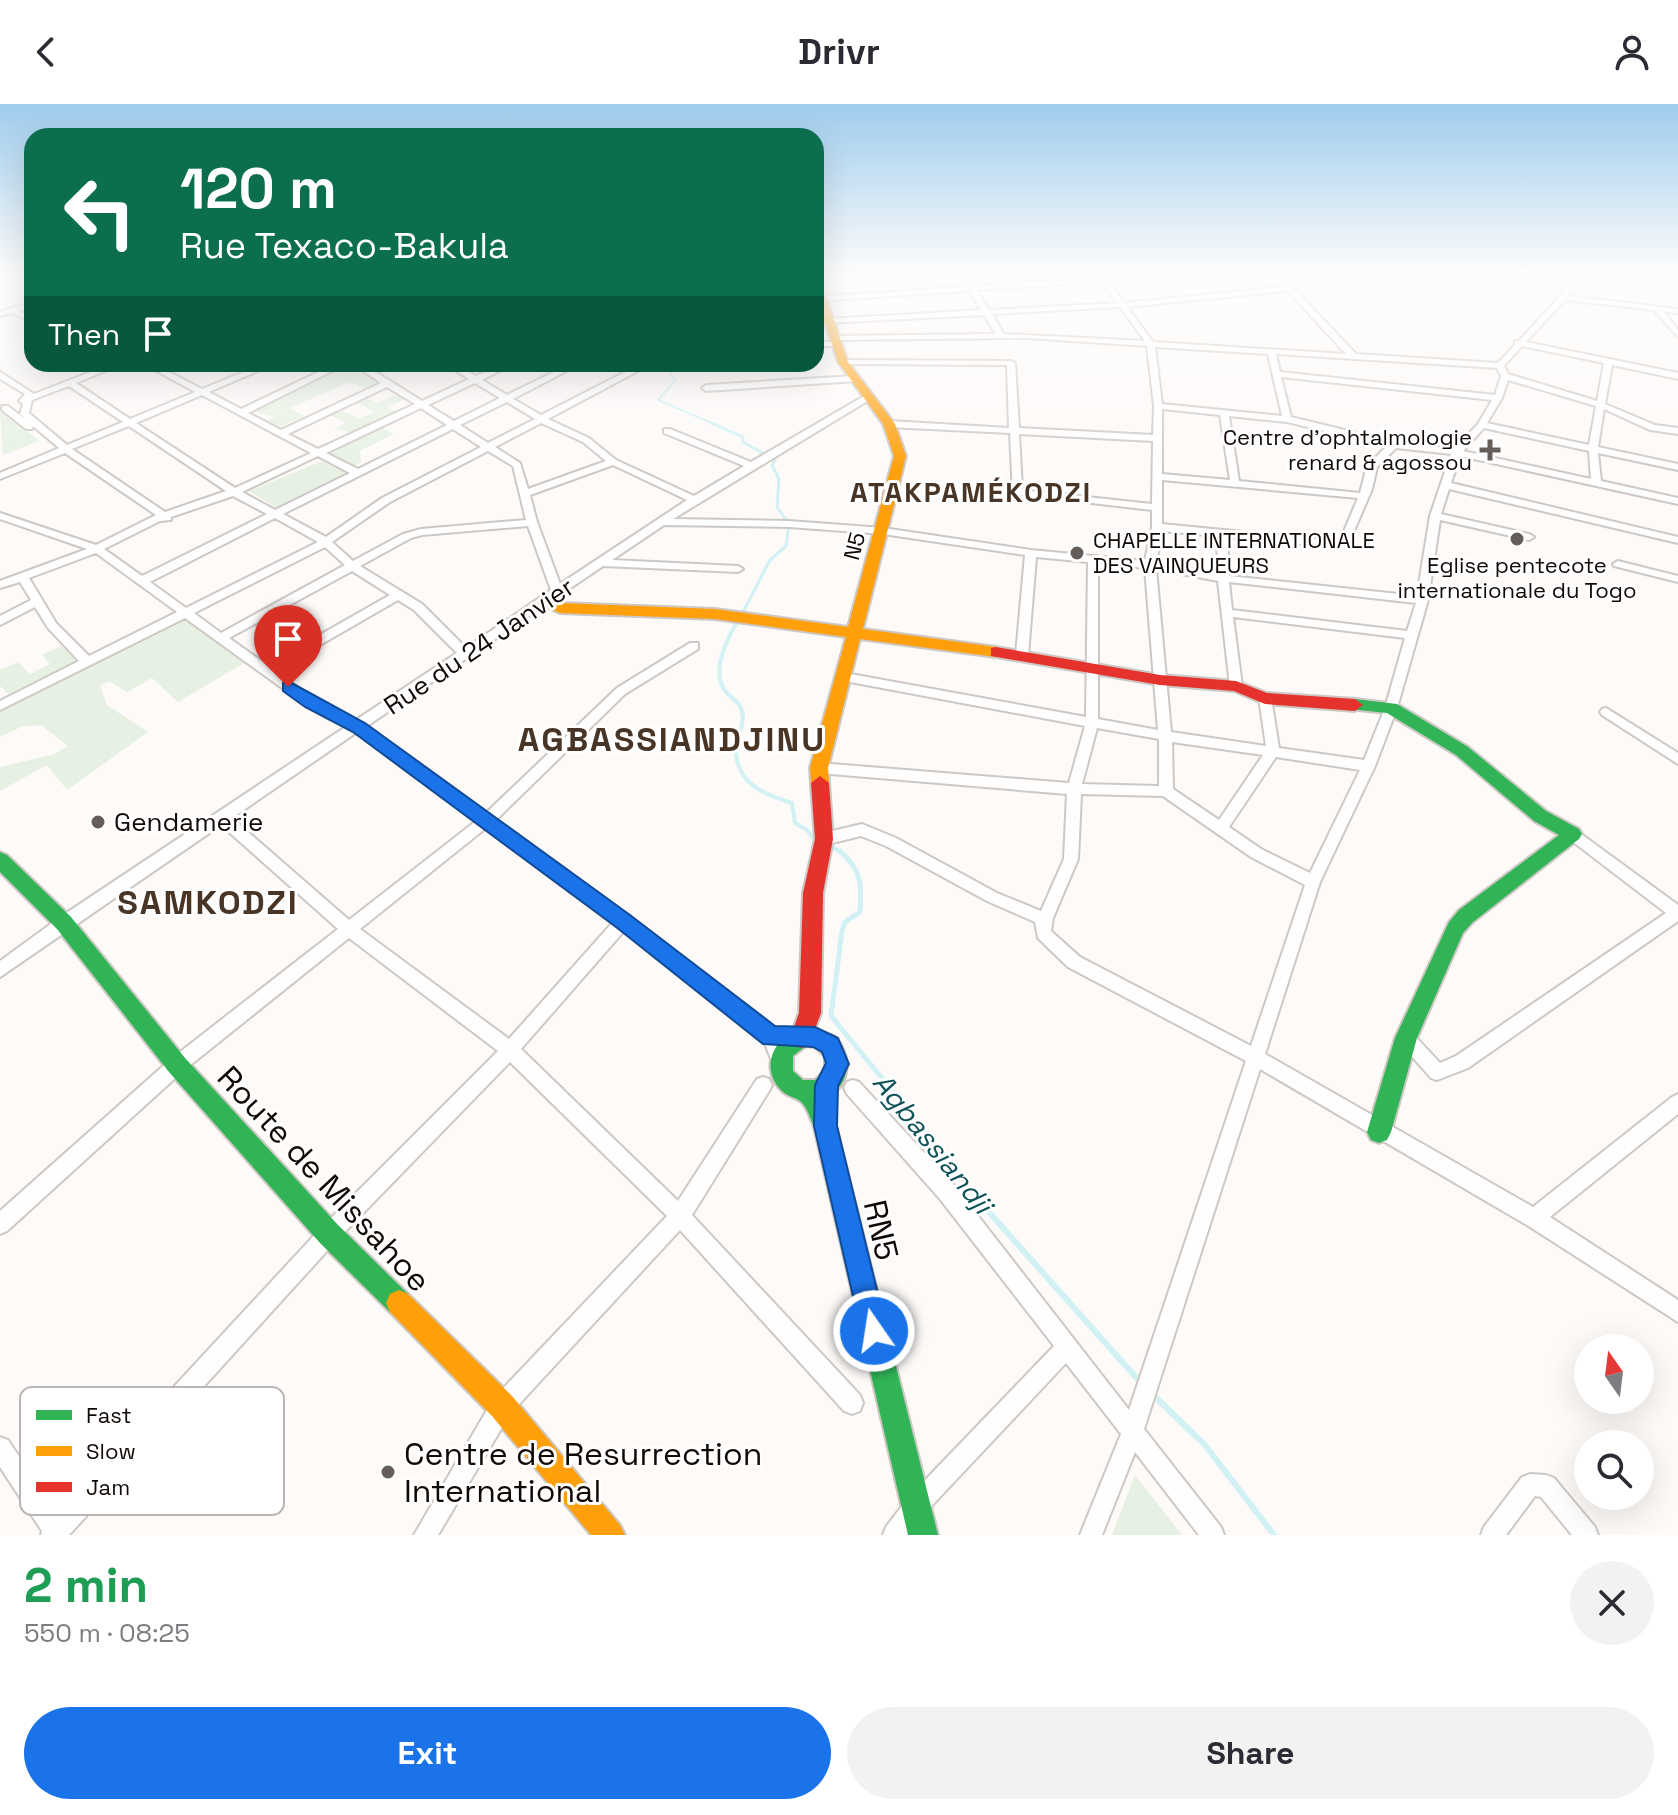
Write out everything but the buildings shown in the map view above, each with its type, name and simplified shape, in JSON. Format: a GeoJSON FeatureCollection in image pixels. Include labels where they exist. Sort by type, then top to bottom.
{"type":"FeatureCollection","features":[{"type":"Feature","properties":{"kind":"main road","name":"N5"},"geometry":{"type":"LineString","coordinates":[[801,1038],[810,1013],[813,893],[823,843],[819,768],[900,456],[889,424],[866,398],[830,340]]}},
{"type":"Feature","properties":{"kind":"main road"},"geometry":{"type":"LineString","coordinates":[[551,598],[560,608],[715,614],[1022,655],[1160,680],[1236,686],[1265,698],[1391,708],[1462,751],[1540,816],[1573,834],[1466,916],[1456,928],[1406,1038],[1379,1132]]}},
{"type":"Feature","properties":{"kind":"main road","name":"Route de Missahoe"},"geometry":{"type":"LineString","coordinates":[[0,860],[64,923],[177,1065],[329,1234],[502,1406],[610,1535]]}},
{"type":"Feature","properties":{"kind":"main road","name":"N5"},"geometry":{"type":"LineString","coordinates":[[810,1013],[824,1040]]}},
{"type":"Feature","properties":{"kind":"main road"},"geometry":{"type":"LineString","coordinates":[[801,1038],[824,1040],[834,1050],[837,1067],[818,1088],[791,1085],[782,1069],[789,1045],[801,1038]]}},
{"type":"Feature","properties":{"kind":"main road","name":"RN5"},"geometry":{"type":"LineString","coordinates":[[818,1088],[923,1535]]}},
{"type":"Feature","properties":{"kind":"street"},"geometry":{"type":"LineString","coordinates":[[1081,340],[1353,356],[1503,371],[1604,406],[1678,439]]}},
{"type":"Feature","properties":{"kind":"street"},"geometry":{"type":"LineString","coordinates":[[1148,340],[1158,406],[1157,527],[1150,565],[1165,736],[1166,791]]}},
{"type":"Feature","properties":{"kind":"street"},"geometry":{"type":"LineString","coordinates":[[1338,340],[1353,356]]}},
{"type":"Feature","properties":{"kind":"street"},"geometry":{"type":"LineString","coordinates":[[1091,1535],[1133,1431],[1253,1056],[1313,882],[1368,766],[1391,708],[1422,600],[1435,516],[1456,452],[1482,425],[1498,398],[1503,371],[1521,340]]}},
{"type":"Feature","properties":{"kind":"street"},"geometry":{"type":"LineString","coordinates":[[1518,343],[1678,376]]}},
{"type":"Feature","properties":{"kind":"street"},"geometry":{"type":"LineString","coordinates":[[1271,351],[1287,419]]}},
{"type":"Feature","properties":{"kind":"street"},"geometry":{"type":"LineString","coordinates":[[843,362],[1008,361],[1011,364],[1017,429],[1017,492],[1157,508]]}},
{"type":"Feature","properties":{"kind":"street"},"geometry":{"type":"LineString","coordinates":[[1596,482],[1593,447],[1604,406],[1608,364]]}},
{"type":"Feature","properties":{"kind":"street"},"geometry":{"type":"LineString","coordinates":[[2,409],[96,372]]}},
{"type":"Feature","properties":{"kind":"street"},"geometry":{"type":"LineString","coordinates":[[164,372],[244,411],[357,473]]}},
{"type":"Feature","properties":{"kind":"street"},"geometry":{"type":"LineString","coordinates":[[0,476],[252,372]]}},
{"type":"Feature","properties":{"kind":"street"},"geometry":{"type":"LineString","coordinates":[[244,411],[325,372]]}},
{"type":"Feature","properties":{"kind":"street"},"geometry":{"type":"LineString","coordinates":[[369,372],[490,445],[517,465],[551,598]]}},
{"type":"Feature","properties":{"kind":"street"},"geometry":{"type":"LineString","coordinates":[[462,372],[541,419],[586,440],[613,462],[694,500]]}},
{"type":"Feature","properties":{"kind":"street"},"geometry":{"type":"LineString","coordinates":[[0,585],[97,549],[162,518],[234,492],[492,372]]}},
{"type":"Feature","properties":{"kind":"street"},"geometry":{"type":"LineString","coordinates":[[142,581],[560,372]]}},
{"type":"Feature","properties":{"kind":"street"},"geometry":{"type":"LineString","coordinates":[[0,706],[326,542],[386,500],[632,372]]}},
{"type":"Feature","properties":{"kind":"street"},"geometry":{"type":"LineString","coordinates":[[0,374],[35,396]]}},
{"type":"Feature","properties":{"kind":"street"},"geometry":{"type":"LineString","coordinates":[[0,374],[30,393],[24,414],[72,454],[162,518]]}},
{"type":"Feature","properties":{"kind":"street"},"geometry":{"type":"LineString","coordinates":[[1277,374],[1498,398]]}},
{"type":"Feature","properties":{"kind":"street"},"geometry":{"type":"LineString","coordinates":[[706,388],[854,379]]}},
{"type":"Feature","properties":{"kind":"street"},"geometry":{"type":"LineString","coordinates":[[70,383],[274,517],[326,542],[352,566],[418,607],[466,655]]}},
{"type":"Feature","properties":{"kind":"street"},"geometry":{"type":"LineString","coordinates":[[282,433],[386,384]]}},
{"type":"Feature","properties":{"kind":"street","name":"Rue du 24 Janvier"},"geometry":{"type":"LineString","coordinates":[[0,970],[64,923],[694,500],[866,398]]}},
{"type":"Feature","properties":{"kind":"street"},"geometry":{"type":"LineString","coordinates":[[1158,406],[1287,419],[1394,445],[1456,452],[1678,501]]}},
{"type":"Feature","properties":{"kind":"street"},"geometry":{"type":"LineString","coordinates":[[2,409],[162,518]]}},
{"type":"Feature","properties":{"kind":"street"},"geometry":{"type":"LineString","coordinates":[[1224,412],[1235,484]]}},
{"type":"Feature","properties":{"kind":"street"},"geometry":{"type":"LineString","coordinates":[[889,424],[1157,438]]}},
{"type":"Feature","properties":{"kind":"street"},"geometry":{"type":"LineString","coordinates":[[1482,425],[1678,467]]}},
{"type":"Feature","properties":{"kind":"street"},"geometry":{"type":"LineString","coordinates":[[1653,428],[1678,431]]}},
{"type":"Feature","properties":{"kind":"street"},"geometry":{"type":"LineString","coordinates":[[667,431],[756,463]]}},
{"type":"Feature","properties":{"kind":"street"},"geometry":{"type":"LineString","coordinates":[[1157,527],[1336,544],[1346,538],[1372,466],[1394,445]]}},
{"type":"Feature","properties":{"kind":"street"},"geometry":{"type":"LineString","coordinates":[[525,493],[613,462]]}},
{"type":"Feature","properties":{"kind":"street"},"geometry":{"type":"LineString","coordinates":[[1156,476],[1363,496]]}},
{"type":"Feature","properties":{"kind":"street"},"geometry":{"type":"LineString","coordinates":[[1446,485],[1678,540]]}},
{"type":"Feature","properties":{"kind":"street"},"geometry":{"type":"LineString","coordinates":[[0,516],[97,549],[311,703],[359,727],[623,921],[771,1036],[782,1069],[763,1085],[680,1216],[502,1406],[425,1535]]}},
{"type":"Feature","properties":{"kind":"street"},"geometry":{"type":"LineString","coordinates":[[1435,516],[1529,537]]}},
{"type":"Feature","properties":{"kind":"street"},"geometry":{"type":"LineString","coordinates":[[220,638],[407,536],[425,530],[501,528],[532,522]]}},
{"type":"Feature","properties":{"kind":"street"},"geometry":{"type":"LineString","coordinates":[[662,522],[789,524],[883,531],[1093,561],[1150,565],[1221,578],[1422,600]]}},
{"type":"Feature","properties":{"kind":"street"},"geometry":{"type":"LineString","coordinates":[[1222,534],[1221,578],[1229,613],[1236,686]]}},
{"type":"Feature","properties":{"kind":"street"},"geometry":{"type":"LineString","coordinates":[[1022,655],[1031,553]]}},
{"type":"Feature","properties":{"kind":"street"},"geometry":{"type":"LineString","coordinates":[[1043,933],[1045,918],[1071,859],[1074,789],[1092,723],[1093,561]]}},
{"type":"Feature","properties":{"kind":"street"},"geometry":{"type":"LineString","coordinates":[[603,563],[738,569]]}},
{"type":"Feature","properties":{"kind":"street"},"geometry":{"type":"LineString","coordinates":[[1618,564],[1678,579]]}},
{"type":"Feature","properties":{"kind":"street"},"geometry":{"type":"LineString","coordinates":[[23,578],[52,625],[87,662]]}},
{"type":"Feature","properties":{"kind":"street"},"geometry":{"type":"LineString","coordinates":[[266,671],[396,596]]}},
{"type":"Feature","properties":{"kind":"street"},"geometry":{"type":"LineString","coordinates":[[0,621],[39,601]]}},
{"type":"Feature","properties":{"kind":"street"},"geometry":{"type":"LineString","coordinates":[[1229,613],[1412,635]]}},
{"type":"Feature","properties":{"kind":"street"},"geometry":{"type":"LineString","coordinates":[[0,1224],[177,1065],[487,820],[621,691],[694,646]]}},
{"type":"Feature","properties":{"kind":"street"},"geometry":{"type":"LineString","coordinates":[[845,677],[1165,736],[1368,766]]}},
{"type":"Feature","properties":{"kind":"street"},"geometry":{"type":"LineString","coordinates":[[1222,826],[1273,751],[1265,698]]}},
{"type":"Feature","properties":{"kind":"street"},"geometry":{"type":"LineString","coordinates":[[1606,712],[1678,759]]}},
{"type":"Feature","properties":{"kind":"street"},"geometry":{"type":"LineString","coordinates":[[819,768],[1074,789],[1166,791],[1222,826],[1256,853],[1313,882]]}},
{"type":"Feature","properties":{"kind":"street"},"geometry":{"type":"LineString","coordinates":[[222,817],[350,930],[510,1050],[680,1216],[852,1403]]}},
{"type":"Feature","properties":{"kind":"street"},"geometry":{"type":"LineString","coordinates":[[823,843],[862,830],[891,842],[992,897],[1042,918],[1043,933],[1074,962],[1253,1056],[1379,1132],[1534,1218],[1678,1312]]}},
{"type":"Feature","properties":{"kind":"street"},"geometry":{"type":"LineString","coordinates":[[1406,1038],[1437,1072],[1462,1062],[1678,913],[1573,834]]}},
{"type":"Feature","properties":{"kind":"street"},"geometry":{"type":"LineString","coordinates":[[189,1387],[329,1234],[510,1050],[623,921]]}},
{"type":"Feature","properties":{"kind":"street"},"geometry":{"type":"LineString","coordinates":[[771,1036],[801,1038]]}},
{"type":"Feature","properties":{"kind":"street"},"geometry":{"type":"LineString","coordinates":[[837,1067],[947,1192],[1213,1535]]}},
{"type":"Feature","properties":{"kind":"street"},"geometry":{"type":"LineString","coordinates":[[763,1085],[853,1088]]}},
{"type":"Feature","properties":{"kind":"street"},"geometry":{"type":"LineString","coordinates":[[1534,1218],[1678,1103]]}},
{"type":"Feature","properties":{"kind":"street"},"geometry":{"type":"LineString","coordinates":[[894,1535],[916,1506],[1066,1348]]}},
{"type":"Feature","properties":{"kind":"street"},"geometry":{"type":"LineString","coordinates":[[0,1448],[20,1479]]}},
{"type":"Feature","properties":{"kind":"street"},"geometry":{"type":"LineString","coordinates":[[1492,1535],[1530,1485],[1537,1484],[1546,1486],[1587,1535]]}},
{"type":"Feature","properties":{"kind":"street"},"geometry":{"type":"LineString","coordinates":[[43,1515],[55,1533],[71,1515]]}},
{"type":"Feature","properties":{"kind":"green space"},"geometry":{"type":"Polygon","coordinates":[[[329,372],[361,372],[380,382],[366,389],[350,382],[290,408],[305,416],[280,427],[266,420],[274,417],[249,410],[329,372]]]}},
{"type":"Feature","properties":{"kind":"green space"},"geometry":{"type":"Polygon","coordinates":[[[398,394],[405,399],[387,407],[398,413],[357,433],[334,429],[346,423],[328,414],[339,409],[359,418],[375,412],[355,402],[365,397],[377,403],[398,394]]]}},
{"type":"Feature","properties":{"kind":"green space"},"geometry":{"type":"Polygon","coordinates":[[[0,413],[5,413],[39,441],[3,455],[0,413]]]}},
{"type":"Feature","properties":{"kind":"green space"},"geometry":{"type":"Polygon","coordinates":[[[380,426],[393,434],[360,451],[361,462],[353,466],[327,453],[380,426]]]}},
{"type":"Feature","properties":{"kind":"green space"},"geometry":{"type":"Polygon","coordinates":[[[322,461],[347,473],[277,508],[249,491],[322,461]]]}},
{"type":"Feature","properties":{"kind":"green space"},"geometry":{"type":"Polygon","coordinates":[[[180,620],[189,621],[246,662],[178,702],[152,678],[127,692],[109,681],[100,686],[107,705],[148,732],[67,790],[47,765],[0,791],[0,767],[55,754],[68,746],[41,725],[21,727],[0,737],[0,709],[180,620]]]}},
{"type":"Feature","properties":{"kind":"green space"},"geometry":{"type":"Polygon","coordinates":[[[61,646],[75,659],[73,662],[8,694],[0,686],[0,670],[18,662],[30,674],[50,664],[42,655],[61,646]]]}},
{"type":"Feature","properties":{"kind":"green space"},"geometry":{"type":"Polygon","coordinates":[[[1135,1475],[1182,1535],[1112,1535],[1135,1475]]]}},
{"type":"Feature","properties":{"kind":"waterway","name":"Agbassiandji"},"geometry":{"type":"LineString","coordinates":[[670,372],[675,381],[658,400],[714,424]]}},
{"type":"Feature","properties":{"kind":"waterway","name":"Agbassiandji"},"geometry":{"type":"LineString","coordinates":[[709,422],[743,437],[743,442],[775,460],[772,465],[779,479],[777,507],[789,524],[786,546],[770,560],[742,614]]}},
{"type":"Feature","properties":{"kind":"waterway","name":"Agbassiandji"},"geometry":{"type":"LineString","coordinates":[[743,612],[723,651],[719,673],[726,692],[742,712],[743,722],[736,748],[738,764],[755,787],[792,803],[795,823],[807,830],[816,842]]}},
{"type":"Feature","properties":{"kind":"waterway","name":"Agbassiandji"},"geometry":{"type":"LineString","coordinates":[[828,845],[842,853]]}},
{"type":"Feature","properties":{"kind":"waterway","name":"Agbassiandji"},"geometry":{"type":"LineString","coordinates":[[842,853],[857,872],[861,902],[860,912],[845,922],[842,931],[831,1016],[945,1155]]}},
{"type":"Feature","properties":{"kind":"waterway","name":"Agbassiandji"},"geometry":{"type":"LineString","coordinates":[[944,1153],[987,1210],[1141,1383]]}},
{"type":"Feature","properties":{"kind":"waterway","name":"Agbassiandji"},"geometry":{"type":"LineString","coordinates":[[1153,1395],[1205,1445],[1274,1535]]}},
{"type":"Feature","properties":{"kind":"traffic: fast"},"geometry":{"type":"LineString","coordinates":[[1355,705],[1391,708],[1462,751],[1540,816],[1573,834],[1466,916],[1456,928],[1406,1038],[1379,1132]]}},
{"type":"Feature","properties":{"kind":"traffic: fast"},"geometry":{"type":"LineString","coordinates":[[0,860],[64,923],[177,1065],[329,1234],[399,1303]]}},
{"type":"Feature","properties":{"kind":"traffic: fast"},"geometry":{"type":"LineString","coordinates":[[809,1036],[829,1044],[837,1064],[829,1084],[809,1092],[789,1084],[781,1064],[789,1044],[809,1036]]}},
{"type":"Feature","properties":{"kind":"traffic: fast"},"geometry":{"type":"LineString","coordinates":[[809,1091],[825,1126],[923,1535]]}},
{"type":"Feature","properties":{"kind":"traffic: slow"},"geometry":{"type":"LineString","coordinates":[[820,783],[819,768],[900,456],[889,424],[843,362],[836,340]]}},
{"type":"Feature","properties":{"kind":"traffic: slow"},"geometry":{"type":"LineString","coordinates":[[544,603],[560,608],[715,614],[996,652]]}},
{"type":"Feature","properties":{"kind":"traffic: slow"},"geometry":{"type":"LineString","coordinates":[[399,1303],[502,1406],[610,1535]]}},
{"type":"Feature","properties":{"kind":"traffic: jam"},"geometry":{"type":"LineString","coordinates":[[996,652],[1160,680],[1236,686],[1265,698],[1355,705]]}},
{"type":"Feature","properties":{"kind":"traffic: jam"},"geometry":{"type":"LineString","coordinates":[[801,1038],[810,1013],[813,893],[824,839],[820,783]]}},
{"type":"Feature","properties":{"kind":"place","name":"Centre d'ophtalmologie renard & agossou"},"geometry":{"type":"Point","coordinates":[1490,450]}},
{"type":"Feature","properties":{"kind":"place","name":"Eglise pentecote internationale du Togo"},"geometry":{"type":"Point","coordinates":[1517,539]}},
{"type":"Feature","properties":{"kind":"place","name":"CHAPELLE INTERNATIONALE DES VAINQUEURS"},"geometry":{"type":"Point","coordinates":[1077,553]}},
{"type":"Feature","properties":{"kind":"place","name":"Gendamerie"},"geometry":{"type":"Point","coordinates":[98,822]}},
{"type":"Feature","properties":{"kind":"place","name":"Centre de Resurrection International"},"geometry":{"type":"Point","coordinates":[388,1472]}},
{"type":"Feature","properties":{"kind":"district","name":"ATAKPAMÉKODZI"},"geometry":{"type":"Point","coordinates":[971,492]}},
{"type":"Feature","properties":{"kind":"district","name":"AGBASSIANDJINU"},"geometry":{"type":"Point","coordinates":[672,739]}},
{"type":"Feature","properties":{"kind":"district","name":"SAMKODZI"},"geometry":{"type":"Point","coordinates":[208,902]}},
{"type":"Feature","properties":{"kind":"route"},"geometry":{"type":"LineString","coordinates":[[288,687],[311,703],[359,727],[623,921],[771,1036],[815,1037],[830,1045],[838,1064],[833,1078],[826,1085],[825,1126],[874,1331]]}}]}
